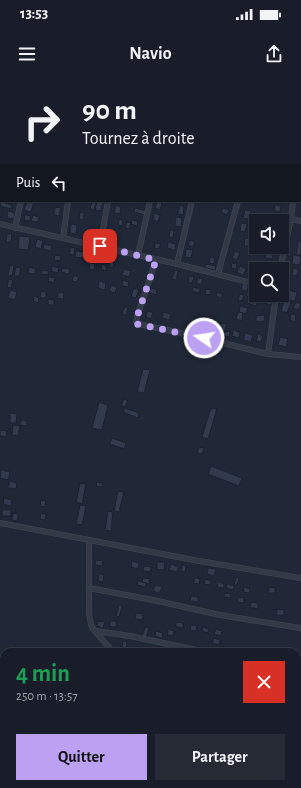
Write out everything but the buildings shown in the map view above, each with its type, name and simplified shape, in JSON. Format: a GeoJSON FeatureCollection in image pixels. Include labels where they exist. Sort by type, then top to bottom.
{"type":"FeatureCollection","features":[{"type":"Feature","properties":{"kind":"street"},"geometry":{"type":"LineString","coordinates":[[15,228],[21,202]]}},
{"type":"Feature","properties":{"kind":"street"},"geometry":{"type":"LineString","coordinates":[[63,238],[68,202]]}},
{"type":"Feature","properties":{"kind":"street"},"geometry":{"type":"LineString","coordinates":[[100,246],[108,202]]}},
{"type":"Feature","properties":{"kind":"street"},"geometry":{"type":"LineString","coordinates":[[138,255],[150,202]]}},
{"type":"Feature","properties":{"kind":"street"},"geometry":{"type":"LineString","coordinates":[[176,264],[192,202]]}},
{"type":"Feature","properties":{"kind":"street"},"geometry":{"type":"LineString","coordinates":[[218,274],[238,202]]}},
{"type":"Feature","properties":{"kind":"street"},"geometry":{"type":"LineString","coordinates":[[282,262],[291,219],[293,202]]}},
{"type":"Feature","properties":{"kind":"street"},"geometry":{"type":"LineString","coordinates":[[291,219],[301,221]]}},
{"type":"Feature","properties":{"kind":"street"},"geometry":{"type":"LineString","coordinates":[[0,224],[100,246],[249,282]]}},
{"type":"Feature","properties":{"kind":"street"},"geometry":{"type":"LineString","coordinates":[[156,260],[137,317],[137,324],[191,334],[268,354],[301,357]]}},
{"type":"Feature","properties":{"kind":"street"},"geometry":{"type":"LineString","coordinates":[[268,354],[275,302]]}},
{"type":"Feature","properties":{"kind":"street"},"geometry":{"type":"LineString","coordinates":[[0,523],[199,561],[301,578]]}},
{"type":"Feature","properties":{"kind":"street"},"geometry":{"type":"LineString","coordinates":[[88,540],[90,622],[92,627],[110,648]]}},
{"type":"Feature","properties":{"kind":"street"},"geometry":{"type":"LineString","coordinates":[[89,588],[220,615],[300,628]]}},
{"type":"Feature","properties":{"kind":"street"},"geometry":{"type":"LineString","coordinates":[[96,631],[130,636],[187,648]]}},
{"type":"Feature","properties":{"kind":"route"},"geometry":{"type":"LineString","coordinates":[[100,246],[156,260],[137,317],[137,324],[191,334],[204,338]]}}]}
